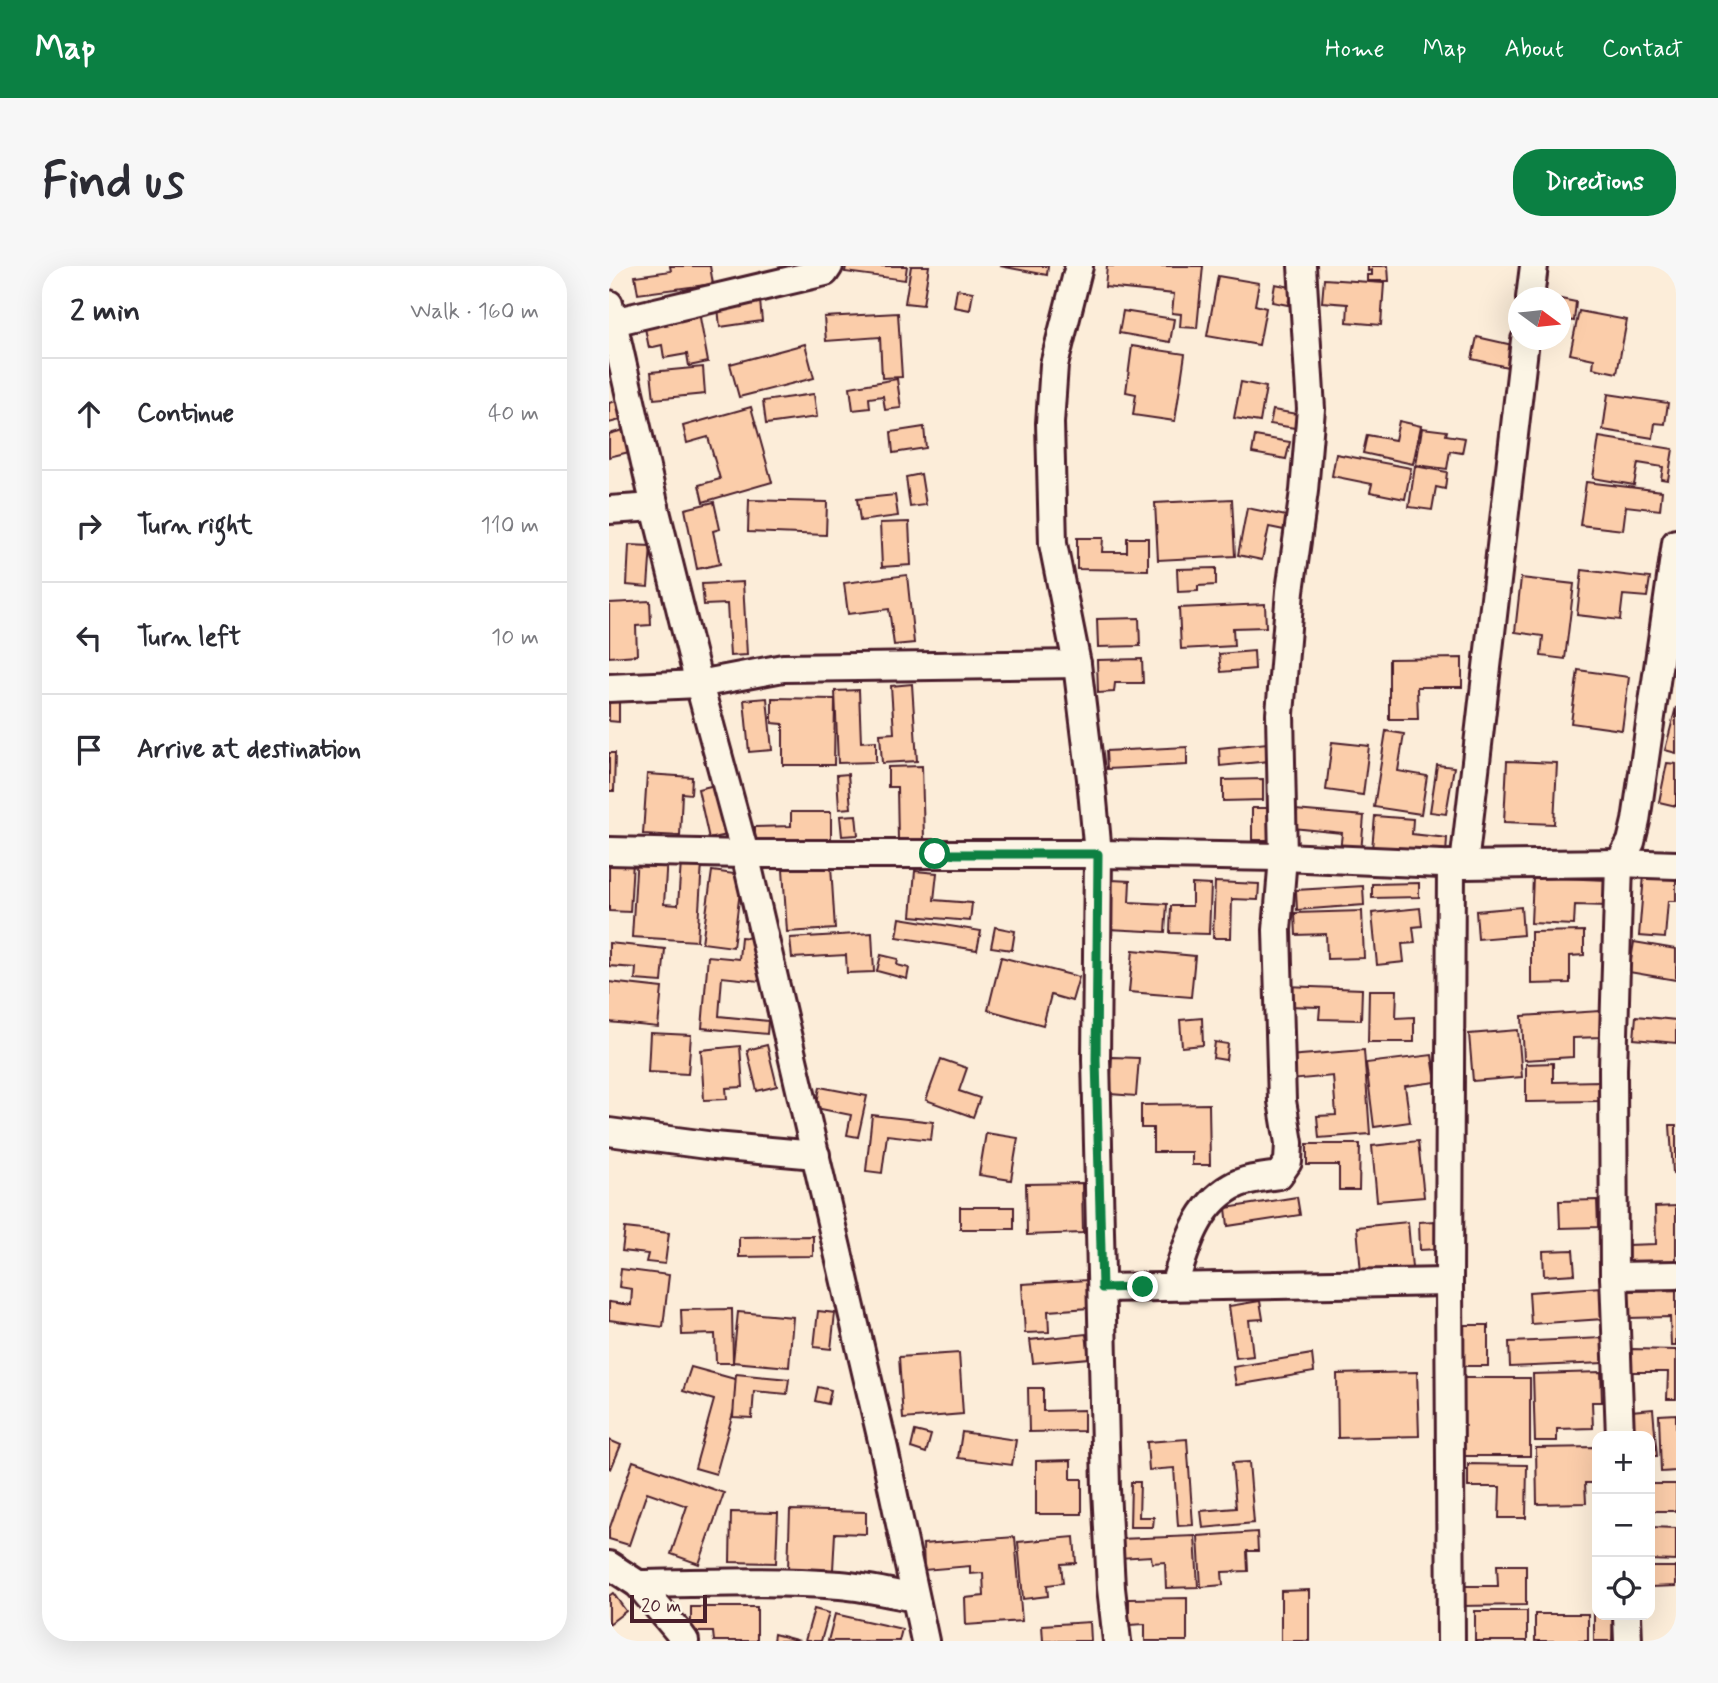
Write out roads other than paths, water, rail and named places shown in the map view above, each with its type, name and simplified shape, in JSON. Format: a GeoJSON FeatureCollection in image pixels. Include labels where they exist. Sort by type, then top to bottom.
{"type":"FeatureCollection","features":[{"type":"Feature","properties":{"kind":"street"},"geometry":{"type":"LineString","coordinates":[[829,266],[825,272],[610,316],[699,684],[745,854],[884,1449],[925,1641]]}},
{"type":"Feature","properties":{"kind":"street"},"geometry":{"type":"LineString","coordinates":[[1079,266],[1054,365],[1050,423],[1053,544],[1077,664],[1098,854],[1096,1059],[1106,1489],[1111,1588],[1117,1641]]}},
{"type":"Feature","properties":{"kind":"street"},"geometry":{"type":"LineString","coordinates":[[1174,1286],[1189,1238],[1211,1204],[1231,1186],[1279,1175],[1287,1162],[1289,1143],[1282,1101],[1277,930],[1283,857],[1280,714],[1290,591],[1304,491],[1311,409],[1302,266]]}},
{"type":"Feature","properties":{"kind":"street"},"geometry":{"type":"LineString","coordinates":[[1531,287],[1534,266]]}},
{"type":"Feature","properties":{"kind":"street"},"geometry":{"type":"LineString","coordinates":[[1451,1641],[1449,1282],[1457,865],[1524,350]]}},
{"type":"Feature","properties":{"kind":"street"},"geometry":{"type":"LineString","coordinates":[[609,510],[655,507]]}},
{"type":"Feature","properties":{"kind":"street"},"geometry":{"type":"LineString","coordinates":[[1620,1431],[1614,1276],[1613,1069],[1619,863],[1631,842],[1636,821],[1676,543]]}},
{"type":"Feature","properties":{"kind":"street"},"geometry":{"type":"LineString","coordinates":[[609,688],[699,684],[783,668],[1077,664]]}},
{"type":"Feature","properties":{"kind":"street"},"geometry":{"type":"LineString","coordinates":[[609,851],[745,854],[1098,854],[1283,857],[1457,865],[1676,865]]}},
{"type":"Feature","properties":{"kind":"street"},"geometry":{"type":"LineString","coordinates":[[609,1132],[714,1146],[816,1155]]}},
{"type":"Feature","properties":{"kind":"street"},"geometry":{"type":"LineString","coordinates":[[1614,1276],[1676,1275]]}},
{"type":"Feature","properties":{"kind":"street"},"geometry":{"type":"LineString","coordinates":[[1102,1288],[1449,1282]]}},
{"type":"Feature","properties":{"kind":"street"},"geometry":{"type":"LineString","coordinates":[[609,1565],[638,1584],[685,1641]]}},
{"type":"Feature","properties":{"kind":"street"},"geometry":{"type":"LineString","coordinates":[[638,1584],[763,1581],[842,1585],[915,1598]]}},
{"type":"Feature","properties":{"kind":"street"},"geometry":{"type":"LineString","coordinates":[[1627,1620],[1628,1641]]}}]}
